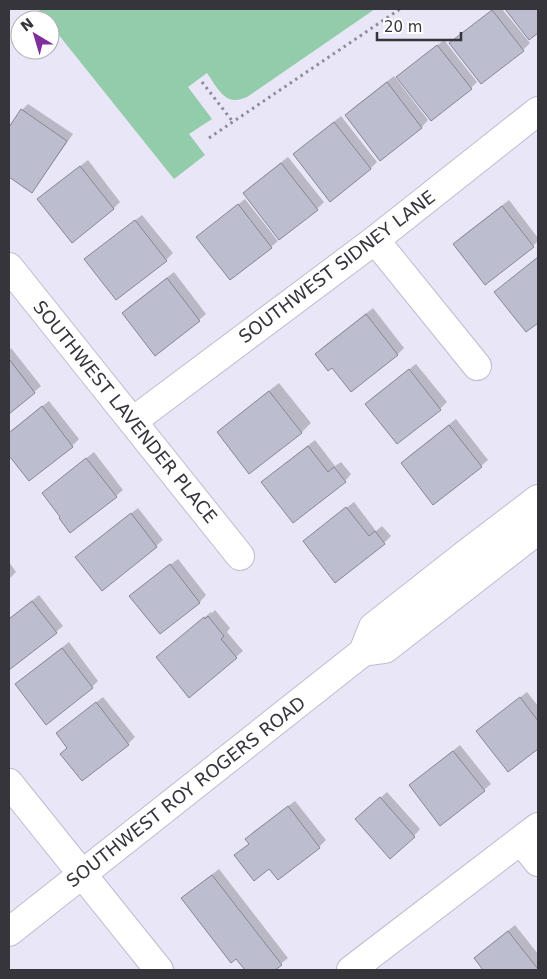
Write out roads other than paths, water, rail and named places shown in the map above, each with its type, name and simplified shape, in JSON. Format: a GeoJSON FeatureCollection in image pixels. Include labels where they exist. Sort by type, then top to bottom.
{"type":"FeatureCollection","features":[{"type":"Feature","properties":{"kind":"street","name":"SOUTHWEST SIDNEY LANE"},"geometry":{"type":"LineString","coordinates":[[133,421],[374,240],[538,110]]}},
{"type":"Feature","properties":{"kind":"street"},"geometry":{"type":"LineString","coordinates":[[374,240],[477,366]]}},
{"type":"Feature","properties":{"kind":"street","name":"SOUTHWEST LAVENDER PLACE"},"geometry":{"type":"LineString","coordinates":[[9,267],[240,556]]}},
{"type":"Feature","properties":{"kind":"street","name":"SOUTHWEST ROY ROGERS ROAD"},"geometry":{"type":"LineString","coordinates":[[9,932],[363,652],[373,627],[538,499]]}},
{"type":"Feature","properties":{"kind":"street","name":"SOUTHWEST ROY ROGERS ROAD"},"geometry":{"type":"LineString","coordinates":[[363,652],[385,649],[538,530]]}},
{"type":"Feature","properties":{"kind":"street"},"geometry":{"type":"LineString","coordinates":[[9,783],[159,970]]}},
{"type":"Feature","properties":{"kind":"street"},"geometry":{"type":"LineString","coordinates":[[351,970],[530,834],[538,862]]}}]}
